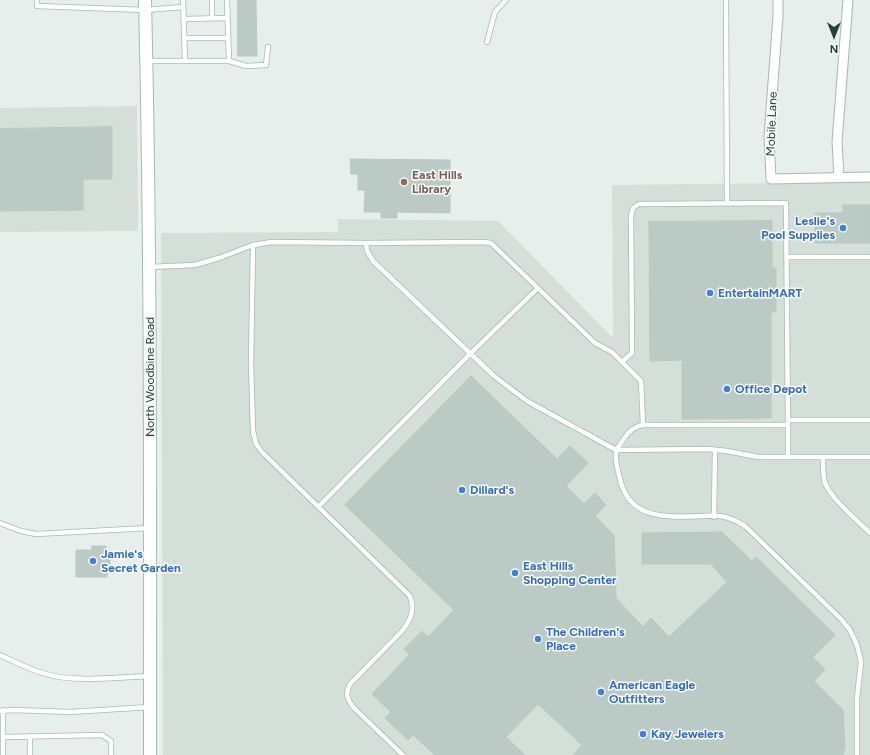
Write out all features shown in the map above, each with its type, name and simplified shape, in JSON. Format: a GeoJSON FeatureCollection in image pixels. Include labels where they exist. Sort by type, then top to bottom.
{"type":"FeatureCollection","features":[{"type":"Feature","properties":{"kind":"main road","name":"North Woodbine Road"},"geometry":{"type":"LineString","coordinates":[[145,5],[151,528],[150,755]]}},
{"type":"Feature","properties":{"kind":"street","name":"Mobile Lane"},"geometry":{"type":"LineString","coordinates":[[778,0],[769,136],[771,179],[870,177]]}},
{"type":"Feature","properties":{"kind":"street"},"geometry":{"type":"LineString","coordinates":[[839,177],[837,142],[848,0]]}},
{"type":"Feature","properties":{"kind":"lane"},"geometry":{"type":"LineString","coordinates":[[37,0],[37,6],[145,5],[183,7]]}},
{"type":"Feature","properties":{"kind":"lane"},"geometry":{"type":"LineString","coordinates":[[183,0],[185,61]]}},
{"type":"Feature","properties":{"kind":"lane"},"geometry":{"type":"LineString","coordinates":[[212,0],[212,18]]}},
{"type":"Feature","properties":{"kind":"lane"},"geometry":{"type":"LineString","coordinates":[[227,0],[229,61]]}},
{"type":"Feature","properties":{"kind":"lane"},"geometry":{"type":"LineString","coordinates":[[486,42],[496,12],[506,0]]}},
{"type":"Feature","properties":{"kind":"lane"},"geometry":{"type":"LineString","coordinates":[[726,0],[727,203]]}},
{"type":"Feature","properties":{"kind":"lane"},"geometry":{"type":"LineString","coordinates":[[184,18],[227,18]]}},
{"type":"Feature","properties":{"kind":"lane"},"geometry":{"type":"LineString","coordinates":[[184,38],[228,38]]}},
{"type":"Feature","properties":{"kind":"lane"},"geometry":{"type":"LineString","coordinates":[[146,61],[229,61],[246,66],[266,64],[268,47]]}},
{"type":"Feature","properties":{"kind":"lane"},"geometry":{"type":"LineString","coordinates":[[622,362],[632,353],[631,216],[633,208],[639,204],[786,203],[788,457]]}},
{"type":"Feature","properties":{"kind":"lane"},"geometry":{"type":"LineString","coordinates":[[149,267],[195,265],[253,245],[272,242],[484,242],[491,244],[595,343],[612,352],[641,381],[644,425]]}},
{"type":"Feature","properties":{"kind":"lane"},"geometry":{"type":"LineString","coordinates":[[366,243],[373,261],[494,376],[527,400],[616,450],[715,450],[758,457],[870,457]]}},
{"type":"Feature","properties":{"kind":"lane"},"geometry":{"type":"LineString","coordinates":[[253,245],[251,363],[253,430],[256,444],[318,507],[410,596],[413,603],[411,617],[403,630],[350,684],[346,692],[348,700],[354,708],[403,755]]}},
{"type":"Feature","properties":{"kind":"lane"},"geometry":{"type":"LineString","coordinates":[[787,257],[870,257]]}},
{"type":"Feature","properties":{"kind":"lane"},"geometry":{"type":"LineString","coordinates":[[318,507],[538,288]]}},
{"type":"Feature","properties":{"kind":"lane"},"geometry":{"type":"LineString","coordinates":[[857,755],[857,698],[861,662],[857,645],[850,630],[841,619],[745,526],[733,519],[714,516],[659,516],[645,512],[632,502],[623,492],[617,467],[616,450],[628,432],[636,426],[644,425],[870,420]]}},
{"type":"Feature","properties":{"kind":"lane"},"geometry":{"type":"LineString","coordinates":[[714,516],[715,450]]}},
{"type":"Feature","properties":{"kind":"lane"},"geometry":{"type":"LineString","coordinates":[[823,457],[824,479],[827,487],[833,496],[870,533]]}},
{"type":"Feature","properties":{"kind":"lane"},"geometry":{"type":"LineString","coordinates":[[0,523],[21,531],[36,534],[151,528]]}},
{"type":"Feature","properties":{"kind":"lane"},"geometry":{"type":"LineString","coordinates":[[0,655],[45,674],[61,678],[74,679],[150,676]]}},
{"type":"Feature","properties":{"kind":"lane"},"geometry":{"type":"LineString","coordinates":[[3,755],[1,711],[70,712],[150,707]]}},
{"type":"Feature","properties":{"kind":"lane"},"geometry":{"type":"LineString","coordinates":[[3,737],[102,735],[110,741],[111,755]]}},
{"type":"Feature","properties":{"kind":"lane"},"geometry":{"type":"LineString","coordinates":[[30,736],[30,755]]}},
{"type":"Feature","properties":{"kind":"shaded area"},"geometry":{"type":"Polygon","coordinates":[[[137,106],[138,231],[0,232],[0,108],[137,106]]]}},
{"type":"Feature","properties":{"kind":"shaded area","name":"East Hills Shopping Center"},"geometry":{"type":"Polygon","coordinates":[[[870,182],[870,755],[163,755],[161,233],[338,232],[338,219],[498,221],[613,338],[612,185],[870,182]]]}},
{"type":"Feature","properties":{"kind":"building"},"geometry":{"type":"Polygon","coordinates":[[[238,0],[256,0],[257,56],[238,56],[238,0]]]}},
{"type":"Feature","properties":{"kind":"building"},"geometry":{"type":"Polygon","coordinates":[[[112,127],[112,179],[83,179],[83,210],[0,211],[0,129],[112,127]]]}},
{"type":"Feature","properties":{"kind":"building","name":"East Hills Library"},"geometry":{"type":"Polygon","coordinates":[[[351,159],[450,160],[450,213],[397,212],[397,218],[381,218],[381,212],[364,212],[365,190],[358,190],[358,174],[351,174],[351,159]]]}},
{"type":"Feature","properties":{"kind":"building","name":"Leslie's Pool Supplies"},"geometry":{"type":"Polygon","coordinates":[[[843,205],[870,205],[870,243],[815,243],[815,213],[843,213],[843,205]]]}},
{"type":"Feature","properties":{"kind":"building","name":"EntertainMART"},"geometry":{"type":"Polygon","coordinates":[[[772,221],[772,268],[776,268],[776,312],[771,312],[771,418],[682,419],[682,360],[650,361],[649,222],[772,221]]]}},
{"type":"Feature","properties":{"kind":"building","name":"East Hills Shopping Center"},"geometry":{"type":"Polygon","coordinates":[[[471,376],[557,459],[570,446],[588,463],[566,486],[584,504],[595,493],[606,505],[595,516],[614,535],[616,598],[643,627],[651,618],[669,637],[727,582],[711,564],[642,564],[642,533],[722,532],[752,561],[756,557],[835,635],[813,657],[825,670],[814,681],[843,710],[845,747],[843,755],[573,755],[582,745],[538,704],[506,737],[525,755],[435,755],[413,735],[408,740],[385,718],[391,712],[372,694],[410,654],[404,649],[422,631],[428,637],[454,610],[345,505],[471,376]]]}},
{"type":"Feature","properties":{"kind":"building","name":"Jamie's Secret Garden"},"geometry":{"type":"Polygon","coordinates":[[[92,546],[106,546],[106,551],[110,551],[110,572],[107,572],[107,577],[76,577],[76,550],[92,550],[92,546]]]}},
{"type":"Feature","properties":{"kind":"place","name":"East Hills Library"},"geometry":{"type":"Point","coordinates":[404,182]}},
{"type":"Feature","properties":{"kind":"place","name":"Leslie's Pool Supplies"},"geometry":{"type":"Point","coordinates":[843,228]}},
{"type":"Feature","properties":{"kind":"place","name":"EntertainMART"},"geometry":{"type":"Point","coordinates":[710,293]}},
{"type":"Feature","properties":{"kind":"place","name":"Office Depot"},"geometry":{"type":"Point","coordinates":[727,389]}},
{"type":"Feature","properties":{"kind":"place","name":"Dillard's"},"geometry":{"type":"Point","coordinates":[462,490]}},
{"type":"Feature","properties":{"kind":"place","name":"Jamie's Secret Garden"},"geometry":{"type":"Point","coordinates":[93,561]}},
{"type":"Feature","properties":{"kind":"place","name":"East Hills Shopping Center"},"geometry":{"type":"Point","coordinates":[515,573]}},
{"type":"Feature","properties":{"kind":"place","name":"The Children's Place"},"geometry":{"type":"Point","coordinates":[538,639]}},
{"type":"Feature","properties":{"kind":"place","name":"American Eagle Outfitters"},"geometry":{"type":"Point","coordinates":[601,692]}},
{"type":"Feature","properties":{"kind":"place","name":"Kay Jewelers"},"geometry":{"type":"Point","coordinates":[643,734]}}]}
